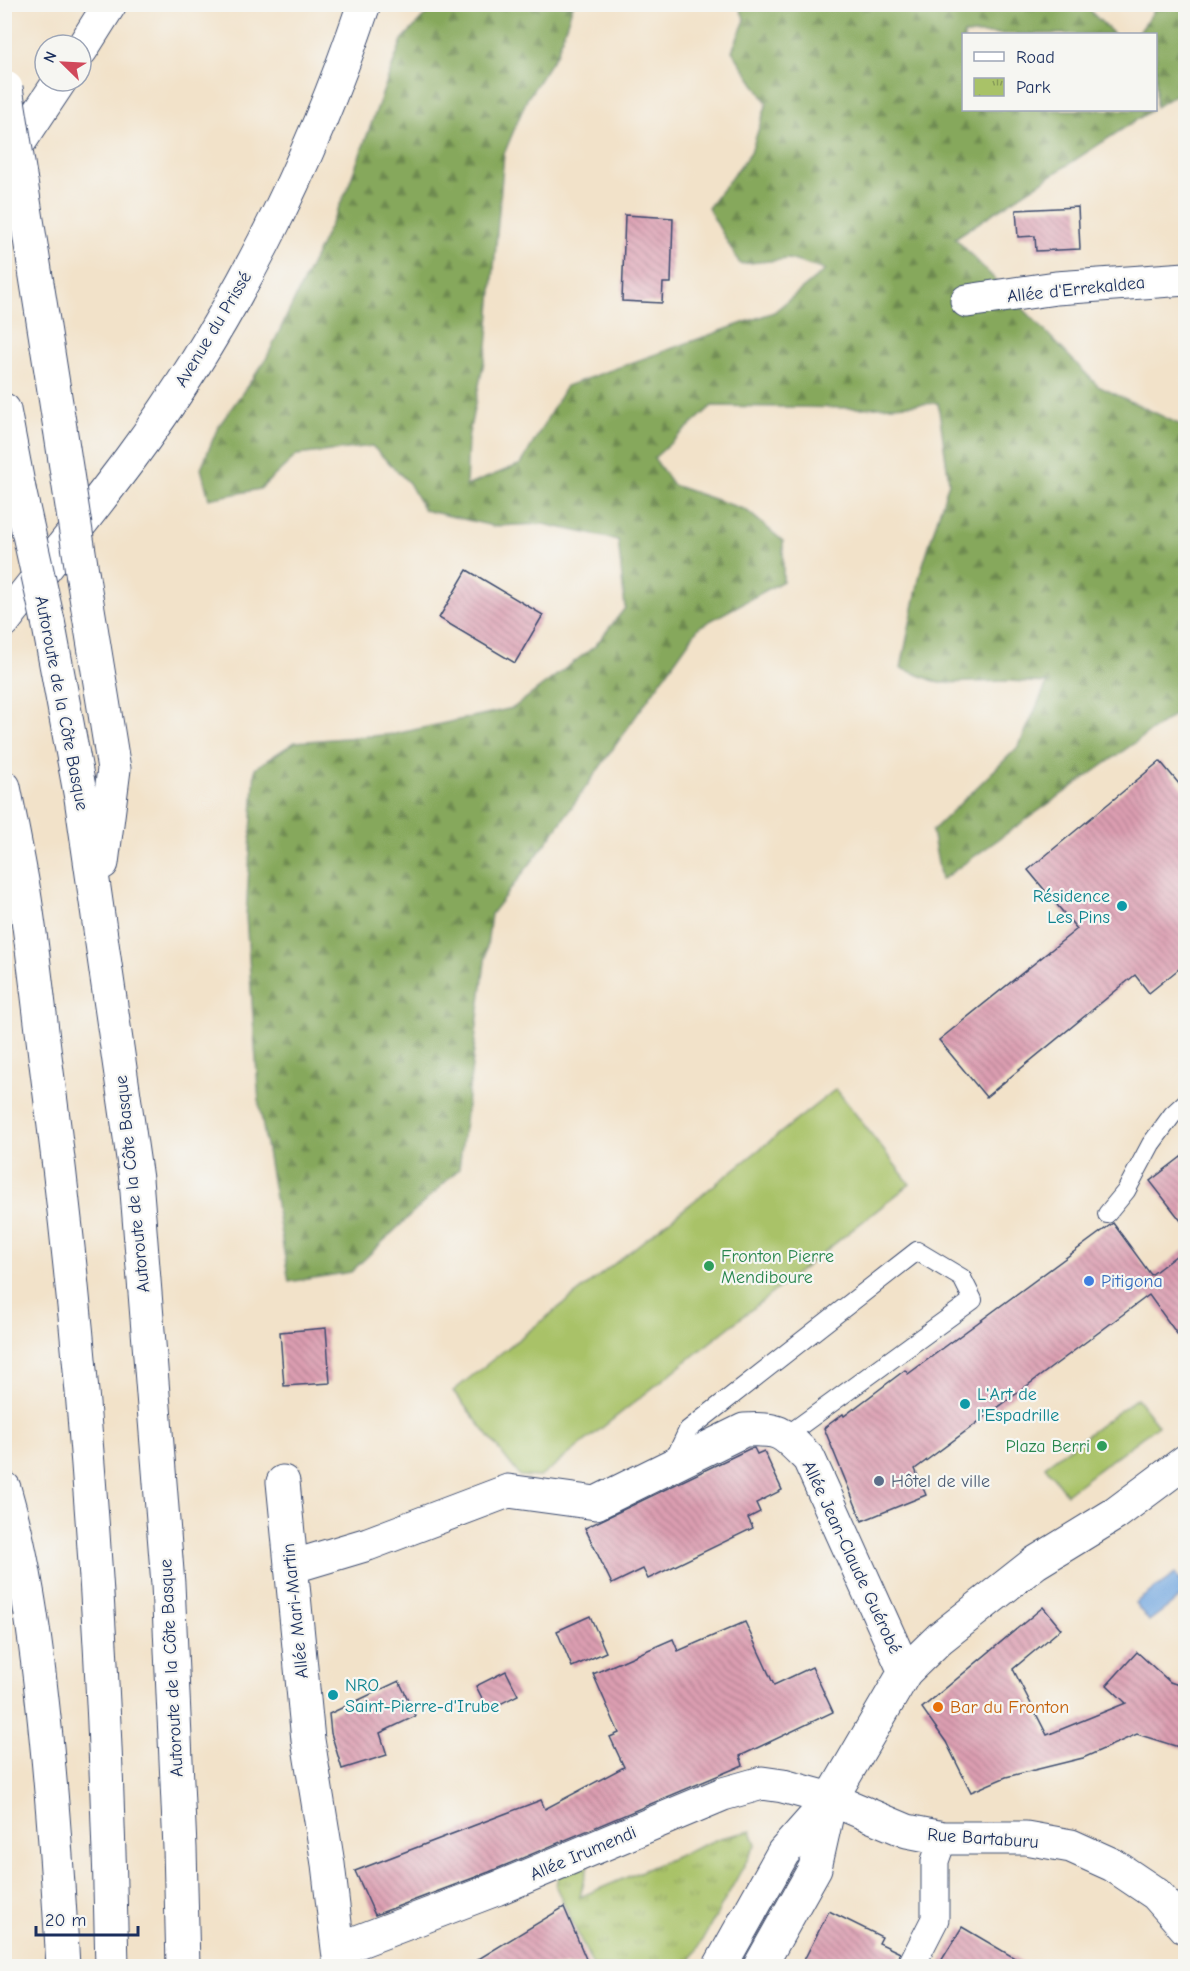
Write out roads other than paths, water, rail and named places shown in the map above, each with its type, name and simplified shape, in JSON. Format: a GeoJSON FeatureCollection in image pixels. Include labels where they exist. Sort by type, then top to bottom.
{"type":"FeatureCollection","features":[{"type":"Feature","properties":{"kind":"main road"},"geometry":{"type":"LineString","coordinates":[[92,33],[110,4]]}},
{"type":"Feature","properties":{"kind":"main road","name":"Avenue du Prissé"},"geometry":{"type":"LineString","coordinates":[[4,621],[131,458],[208,340],[255,259],[317,131],[344,66],[364,4]]}},
{"type":"Feature","properties":{"kind":"main road"},"geometry":{"type":"LineString","coordinates":[[5,82],[13,174],[60,428],[114,769],[97,909]]}},
{"type":"Feature","properties":{"kind":"main road"},"geometry":{"type":"LineString","coordinates":[[13,174],[54,93]]}},
{"type":"Feature","properties":{"kind":"main road","name":"Allée d'Errekaldea"},"geometry":{"type":"LineString","coordinates":[[967,301],[1056,288],[1185,279]]}},
{"type":"Feature","properties":{"kind":"main road","name":"Autoroute de la Côte Basque"},"geometry":{"type":"LineString","coordinates":[[4,410],[48,621],[81,798],[136,1179],[168,1584],[183,1966]]}},
{"type":"Feature","properties":{"kind":"main road"},"geometry":{"type":"LineString","coordinates":[[4,787],[24,894],[63,1185],[76,1326],[101,1645],[112,1966]]}},
{"type":"Feature","properties":{"kind":"main road"},"geometry":{"type":"LineString","coordinates":[[291,1567],[369,1544],[508,1491],[596,1503],[744,1430],[768,1429],[786,1436]]}},
{"type":"Feature","properties":{"kind":"main road","name":"Allée Jean-Claude Guérobé"},"geometry":{"type":"LineString","coordinates":[[786,1436],[809,1459],[904,1672]]}},
{"type":"Feature","properties":{"kind":"main road"},"geometry":{"type":"LineString","coordinates":[[720,1966],[783,1853],[831,1798],[904,1672],[940,1638],[1035,1563],[1115,1514],[1185,1461]]}},
{"type":"Feature","properties":{"kind":"main road","name":"Allée Mari-Martin"},"geometry":{"type":"LineString","coordinates":[[283,1482],[308,1740],[340,1958]]}},
{"type":"Feature","properties":{"kind":"main road"},"geometry":{"type":"LineString","coordinates":[[4,1488],[24,1571],[34,1632],[49,1762],[63,1966]]}},
{"type":"Feature","properties":{"kind":"main road","name":"Allée Irumendi"},"geometry":{"type":"LineString","coordinates":[[340,1958],[496,1889],[723,1794],[762,1784],[798,1789],[831,1798]]}},
{"type":"Feature","properties":{"kind":"main road"},"geometry":{"type":"LineString","coordinates":[[760,1966],[815,1868],[831,1798]]}},
{"type":"Feature","properties":{"kind":"main road","name":"Rue Bartaburu"},"geometry":{"type":"LineString","coordinates":[[831,1798],[907,1831],[944,1838],[1026,1838],[1071,1846],[1113,1865],[1156,1894],[1185,1928]]}},
{"type":"Feature","properties":{"kind":"street"},"geometry":{"type":"LineString","coordinates":[[911,1966],[935,1919],[935,1861],[944,1838]]}},
{"type":"Feature","properties":{"kind":"lane"},"geometry":{"type":"LineString","coordinates":[[1107,1214],[1126,1191],[1151,1144],[1185,1102]]}},
{"type":"Feature","properties":{"kind":"lane"},"geometry":{"type":"LineString","coordinates":[[672,1466],[688,1430],[917,1251],[962,1278],[973,1300],[786,1436]]}},
{"type":"Feature","properties":{"kind":"water"},"geometry":{"type":"Polygon","coordinates":[[[1175,1574],[1185,1589],[1185,1594],[1149,1621],[1135,1603],[1175,1574]]]}},
{"type":"Feature","properties":{"kind":"place","name":"Résidence Les Pins"},"geometry":{"type":"Point","coordinates":[1122,906]}},
{"type":"Feature","properties":{"kind":"place","name":"Fronton Pierre Mendiboure"},"geometry":{"type":"Point","coordinates":[709,1266]}},
{"type":"Feature","properties":{"kind":"place","name":"Pitigona"},"geometry":{"type":"Point","coordinates":[1089,1281]}},
{"type":"Feature","properties":{"kind":"place","name":"L'Art de l'Espadrille"},"geometry":{"type":"Point","coordinates":[965,1404]}},
{"type":"Feature","properties":{"kind":"place","name":"Plaza Berri"},"geometry":{"type":"Point","coordinates":[1102,1446]}},
{"type":"Feature","properties":{"kind":"place","name":"Hôtel de ville"},"geometry":{"type":"Point","coordinates":[879,1481]}},
{"type":"Feature","properties":{"kind":"place","name":"NRO Saint-Pierre-d'Irube"},"geometry":{"type":"Point","coordinates":[333,1695]}},
{"type":"Feature","properties":{"kind":"place","name":"Bar du Fronton"},"geometry":{"type":"Point","coordinates":[938,1707]}}]}
